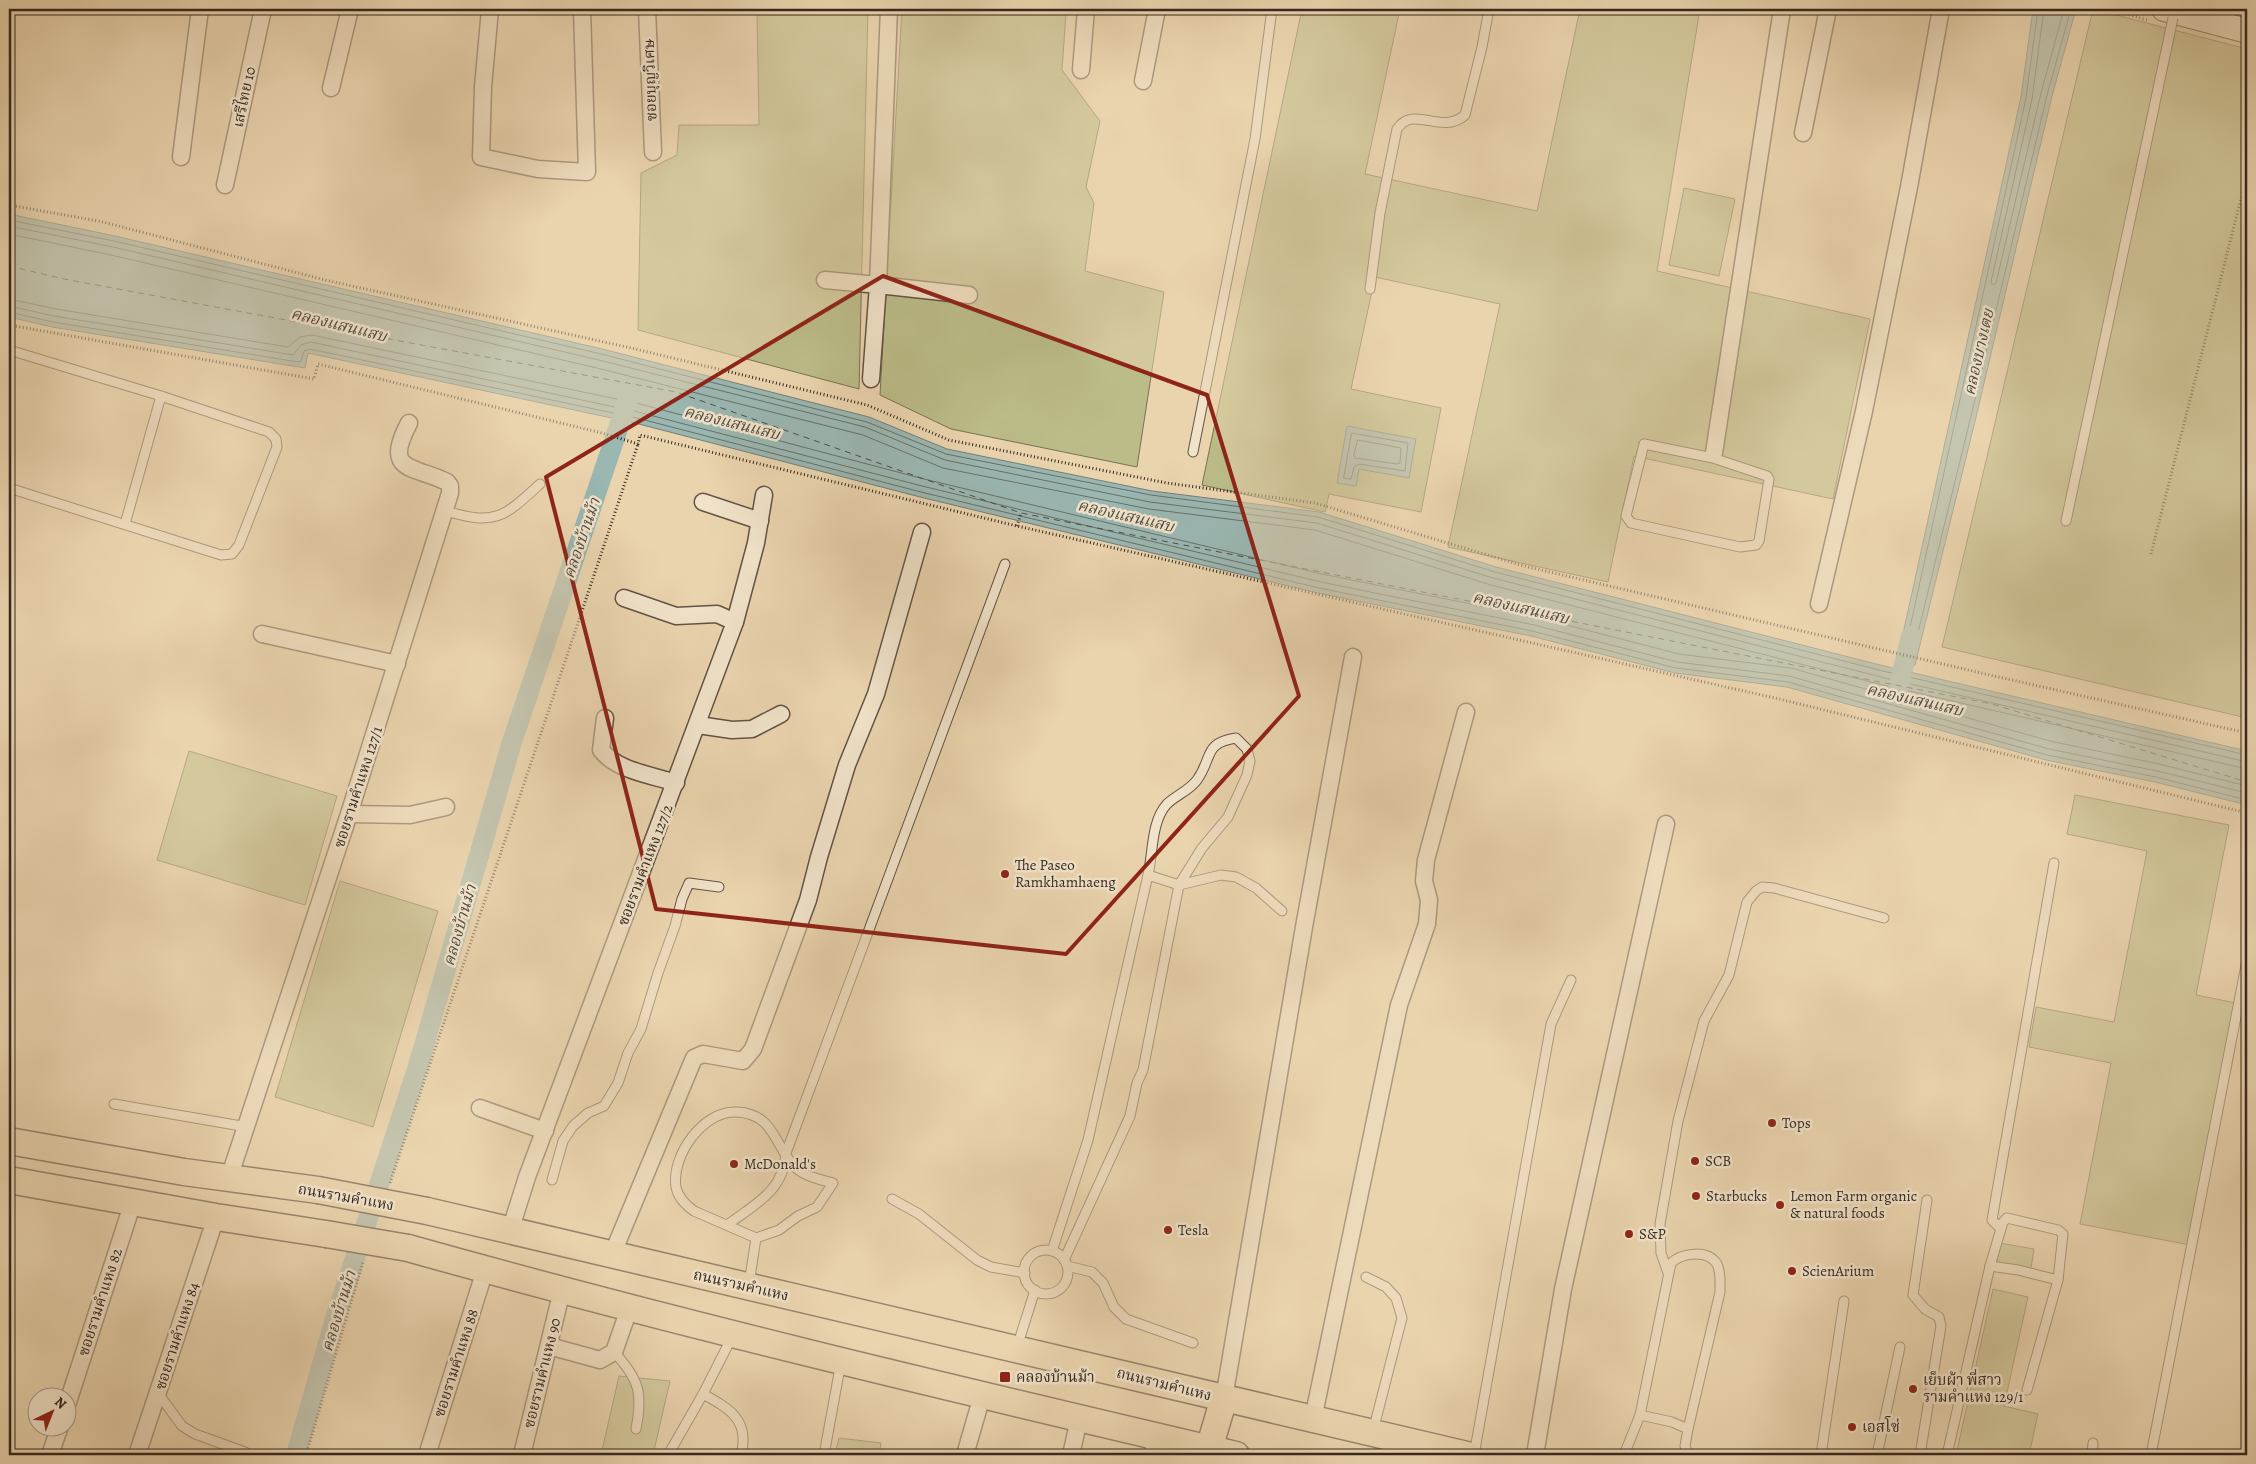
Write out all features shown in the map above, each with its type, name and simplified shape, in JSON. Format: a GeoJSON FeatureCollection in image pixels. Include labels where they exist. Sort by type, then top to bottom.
{"type":"FeatureCollection","features":[{"type":"Feature","properties":{"kind":"main road"},"geometry":{"type":"LineString","coordinates":[[2171,13],[2247,31]]}},
{"type":"Feature","properties":{"kind":"main road","name":"ถนนรามคำแหง"},"geometry":{"type":"LineString","coordinates":[[9,1141],[229,1178],[318,1190],[427,1211],[1468,1455]]}},
{"type":"Feature","properties":{"kind":"main road"},"geometry":{"type":"LineString","coordinates":[[9,1180],[216,1218],[408,1248],[629,1309],[982,1396],[1080,1418],[1152,1446],[1209,1449],[1236,1455]]}},
{"type":"Feature","properties":{"kind":"main road"},"geometry":{"type":"LineString","coordinates":[[1209,1449],[1224,1398]]}},
{"type":"Feature","properties":{"kind":"street"},"geometry":{"type":"LineString","coordinates":[[181,157],[200,9]]}},
{"type":"Feature","properties":{"kind":"street","name":"เสรีไทย 10"},"geometry":{"type":"LineString","coordinates":[[226,185],[263,9]]}},
{"type":"Feature","properties":{"kind":"street"},"geometry":{"type":"LineString","coordinates":[[331,88],[350,9]]}},
{"type":"Feature","properties":{"kind":"street"},"geometry":{"type":"LineString","coordinates":[[490,9],[483,87],[481,158],[538,169],[587,172],[582,9]]}},
{"type":"Feature","properties":{"kind":"street","name":"ซอยบุญวิเศษ"},"geometry":{"type":"LineString","coordinates":[[647,9],[653,152]]}},
{"type":"Feature","properties":{"kind":"street"},"geometry":{"type":"LineString","coordinates":[[871,378],[878,285],[889,9]]}},
{"type":"Feature","properties":{"kind":"street"},"geometry":{"type":"LineString","coordinates":[[1081,70],[1086,9]]}},
{"type":"Feature","properties":{"kind":"street"},"geometry":{"type":"LineString","coordinates":[[1143,81],[1157,9]]}},
{"type":"Feature","properties":{"kind":"street"},"geometry":{"type":"LineString","coordinates":[[1714,456],[1782,9]]}},
{"type":"Feature","properties":{"kind":"street"},"geometry":{"type":"LineString","coordinates":[[1804,133],[1828,9]]}},
{"type":"Feature","properties":{"kind":"street"},"geometry":{"type":"LineString","coordinates":[[1819,604],[1864,411],[1909,187],[1941,9]]}},
{"type":"Feature","properties":{"kind":"street"},"geometry":{"type":"LineString","coordinates":[[825,280],[969,295]]}},
{"type":"Feature","properties":{"kind":"street","name":"ซอยรามคำแหง 127/1"},"geometry":{"type":"LineString","coordinates":[[229,1178],[446,511],[450,493],[450,486],[447,482],[408,468],[400,459],[398,449],[409,423]]}},
{"type":"Feature","properties":{"kind":"street","name":"ซอยรามคำแหง 127/2"},"geometry":{"type":"LineString","coordinates":[[510,1231],[545,1131],[735,622],[751,568],[764,494]]}},
{"type":"Feature","properties":{"kind":"street"},"geometry":{"type":"LineString","coordinates":[[702,502],[760,521]]}},
{"type":"Feature","properties":{"kind":"street"},"geometry":{"type":"LineString","coordinates":[[612,1255],[694,1058],[704,1054],[743,1061],[753,1050],[808,900],[818,857],[847,765],[879,686],[922,532]]}},
{"type":"Feature","properties":{"kind":"street"},"geometry":{"type":"LineString","coordinates":[[624,598],[676,616],[717,614],[735,622]]}},
{"type":"Feature","properties":{"kind":"street"},"geometry":{"type":"LineString","coordinates":[[262,634],[397,664]]}},
{"type":"Feature","properties":{"kind":"street"},"geometry":{"type":"LineString","coordinates":[[1224,1398],[1302,936],[1353,657]]}},
{"type":"Feature","properties":{"kind":"street"},"geometry":{"type":"LineString","coordinates":[[1313,1419],[1400,1005],[1427,924],[1429,900],[1424,881],[1426,860],[1466,712]]}},
{"type":"Feature","properties":{"kind":"street"},"geometry":{"type":"LineString","coordinates":[[698,725],[732,730],[752,729],[781,714]]}},
{"type":"Feature","properties":{"kind":"street"},"geometry":{"type":"LineString","coordinates":[[606,718],[601,750],[606,756],[619,765],[676,783]]}},
{"type":"Feature","properties":{"kind":"street"},"geometry":{"type":"LineString","coordinates":[[349,814],[410,815],[446,808]]}},
{"type":"Feature","properties":{"kind":"street"},"geometry":{"type":"LineString","coordinates":[[1535,1455],[1563,1289],[1666,824]]}},
{"type":"Feature","properties":{"kind":"street"},"geometry":{"type":"LineString","coordinates":[[480,1108],[545,1131]]}},
{"type":"Feature","properties":{"kind":"street","name":"ซอยรามคำแหง 82"},"geometry":{"type":"LineString","coordinates":[[73,1386],[133,1202]]}},
{"type":"Feature","properties":{"kind":"street","name":"ซอยรามคำแหง 84"},"geometry":{"type":"LineString","coordinates":[[137,1455],[216,1218]]}},
{"type":"Feature","properties":{"kind":"street","name":"ซอยรามคำแหง 88"},"geometry":{"type":"LineString","coordinates":[[427,1455],[485,1270]]}},
{"type":"Feature","properties":{"kind":"street","name":"ซอยรามคำแหง 90"},"geometry":{"type":"LineString","coordinates":[[522,1455],[562,1290]]}},
{"type":"Feature","properties":{"kind":"street"},"geometry":{"type":"LineString","coordinates":[[548,1346],[600,1360],[614,1352],[629,1309]]}},
{"type":"Feature","properties":{"kind":"street"},"geometry":{"type":"LineString","coordinates":[[965,1455],[982,1396]]}},
{"type":"Feature","properties":{"kind":"street"},"geometry":{"type":"LineString","coordinates":[[1071,1455],[1080,1418]]}},
{"type":"Feature","properties":{"kind":"street"},"geometry":{"type":"LineString","coordinates":[[50,1455],[57,1436]]}},
{"type":"Feature","properties":{"kind":"lane"},"geometry":{"type":"LineString","coordinates":[[1193,452],[1255,139],[1272,9]]}},
{"type":"Feature","properties":{"kind":"lane"},"geometry":{"type":"LineString","coordinates":[[1370,289],[1380,213],[1397,129],[1402,121],[1413,118],[1449,123],[1457,122],[1465,115],[1490,9]]}},
{"type":"Feature","properties":{"kind":"lane"},"geometry":{"type":"LineString","coordinates":[[2066,521],[2169,37],[2171,13]]}},
{"type":"Feature","properties":{"kind":"lane"},"geometry":{"type":"LineString","coordinates":[[9,350],[161,396],[269,432],[276,440],[277,447],[239,545],[232,554],[221,555],[9,488]]}},
{"type":"Feature","properties":{"kind":"lane"},"geometry":{"type":"LineString","coordinates":[[125,524],[161,396]]}},
{"type":"Feature","properties":{"kind":"lane"},"geometry":{"type":"LineString","coordinates":[[1644,444],[1714,456],[1762,473],[1769,479],[1759,540],[1756,545],[1740,547],[1631,523],[1627,520],[1626,516],[1644,444]]}},
{"type":"Feature","properties":{"kind":"lane"},"geometry":{"type":"LineString","coordinates":[[446,511],[481,519],[496,518],[510,511],[540,484]]}},
{"type":"Feature","properties":{"kind":"lane"},"geometry":{"type":"LineString","coordinates":[[726,1225],[765,1197],[778,1183],[785,1168],[786,1153],[1005,564]]}},
{"type":"Feature","properties":{"kind":"lane"},"geometry":{"type":"LineString","coordinates":[[1052,1251],[1088,1140],[1148,875],[1156,826],[1166,804],[1191,788],[1199,778],[1208,754],[1216,744],[1223,740],[1236,738],[1247,749],[1250,761],[1247,775],[1228,817],[1202,848],[1178,884],[1143,1070],[1137,1083],[1130,1116],[1066,1263],[1066,1281],[1062,1287],[1049,1293],[1036,1290],[1030,1286],[1025,1273],[1028,1260],[1033,1255],[1039,1252],[1052,1251],[1066,1263],[1092,1272],[1103,1283],[1114,1307],[1126,1319],[1193,1343]]}},
{"type":"Feature","properties":{"kind":"lane"},"geometry":{"type":"LineString","coordinates":[[2000,1228],[1992,1220],[2054,862]]}},
{"type":"Feature","properties":{"kind":"lane"},"geometry":{"type":"LineString","coordinates":[[1148,875],[1178,884],[1221,875],[1236,877],[1256,888],[1282,911]]}},
{"type":"Feature","properties":{"kind":"lane"},"geometry":{"type":"LineString","coordinates":[[552,1180],[564,1141],[573,1126],[588,1113],[604,1106],[618,1083],[628,1053],[641,1029],[658,973],[676,926],[682,899],[689,883],[719,887]]}},
{"type":"Feature","properties":{"kind":"lane"},"geometry":{"type":"LineString","coordinates":[[1668,1273],[1661,1253],[1660,1224],[1678,1121],[1704,1021],[1729,976],[1750,897],[1762,888],[1774,888],[1884,918]]}},
{"type":"Feature","properties":{"kind":"lane"},"geometry":{"type":"LineString","coordinates":[[2151,1455],[2247,960]]}},
{"type":"Feature","properties":{"kind":"lane"},"geometry":{"type":"LineString","coordinates":[[1474,1455],[1551,1024],[1571,980]]}},
{"type":"Feature","properties":{"kind":"lane"},"geometry":{"type":"LineString","coordinates":[[114,1104],[247,1127]]}},
{"type":"Feature","properties":{"kind":"lane"},"geometry":{"type":"LineString","coordinates":[[729,1112],[753,1115],[766,1124],[786,1153],[795,1168],[833,1183],[817,1207],[798,1216],[779,1230],[756,1238],[690,1208],[679,1196],[676,1187],[680,1162],[685,1147],[706,1122],[729,1112]]}},
{"type":"Feature","properties":{"kind":"lane"},"geometry":{"type":"LineString","coordinates":[[892,1199],[919,1214],[977,1260],[991,1267],[1025,1273]]}},
{"type":"Feature","properties":{"kind":"lane"},"geometry":{"type":"LineString","coordinates":[[1920,1455],[1941,1326],[1939,1317],[1925,1309],[1913,1295],[1927,1200]]}},
{"type":"Feature","properties":{"kind":"lane"},"geometry":{"type":"LineString","coordinates":[[1947,1455],[1990,1266],[2000,1228],[2007,1218],[2060,1231],[2063,1234],[2058,1280],[2027,1390]]}},
{"type":"Feature","properties":{"kind":"lane"},"geometry":{"type":"LineString","coordinates":[[748,1287],[756,1238]]}},
{"type":"Feature","properties":{"kind":"lane"},"geometry":{"type":"LineString","coordinates":[[1624,1455],[1640,1415],[1671,1263],[1678,1257],[1690,1254],[1703,1255],[1716,1263],[1720,1274],[1720,1292],[1688,1429],[1685,1446],[1688,1455]]}},
{"type":"Feature","properties":{"kind":"lane"},"geometry":{"type":"LineString","coordinates":[[1990,1266],[2018,1270],[2058,1280]]}},
{"type":"Feature","properties":{"kind":"lane"},"geometry":{"type":"LineString","coordinates":[[1366,1277],[1386,1286],[1396,1298],[1402,1318],[1372,1433]]}},
{"type":"Feature","properties":{"kind":"lane"},"geometry":{"type":"LineString","coordinates":[[1017,1348],[1036,1290]]}},
{"type":"Feature","properties":{"kind":"lane"},"geometry":{"type":"LineString","coordinates":[[1821,1455],[1844,1302]]}},
{"type":"Feature","properties":{"kind":"lane"},"geometry":{"type":"LineString","coordinates":[[668,1455],[703,1394],[733,1334]]}},
{"type":"Feature","properties":{"kind":"lane"},"geometry":{"type":"LineString","coordinates":[[1877,1455],[1900,1347]]}},
{"type":"Feature","properties":{"kind":"lane"},"geometry":{"type":"LineString","coordinates":[[614,1352],[636,1379],[640,1393],[636,1429]]}},
{"type":"Feature","properties":{"kind":"lane"},"geometry":{"type":"LineString","coordinates":[[824,1455],[842,1360]]}},
{"type":"Feature","properties":{"kind":"lane"},"geometry":{"type":"LineString","coordinates":[[158,1393],[182,1426],[195,1434],[245,1452]]}},
{"type":"Feature","properties":{"kind":"lane"},"geometry":{"type":"LineString","coordinates":[[703,1394],[725,1406],[737,1417],[743,1430],[745,1443],[741,1455]]}},
{"type":"Feature","properties":{"kind":"lane"},"geometry":{"type":"LineString","coordinates":[[1640,1415],[1672,1422],[1688,1429]]}},
{"type":"Feature","properties":{"kind":"lane"},"geometry":{"type":"LineString","coordinates":[[2092,1455],[2093,1443]]}},
{"type":"Feature","properties":{"kind":"path"},"geometry":{"type":"LineString","coordinates":[[2151,554],[2247,175]]}},
{"type":"Feature","properties":{"kind":"path"},"geometry":{"type":"LineString","coordinates":[[9,205],[103,222],[325,280],[631,348],[867,405],[949,440],[1167,483],[1315,503],[1524,566],[2247,733]]}},
{"type":"Feature","properties":{"kind":"path"},"geometry":{"type":"LineString","coordinates":[[9,325],[314,379],[318,364],[602,433],[638,444]]}},
{"type":"Feature","properties":{"kind":"path"},"geometry":{"type":"LineString","coordinates":[[388,1190],[640,435],[1017,526],[1788,702],[2247,813]]}},
{"type":"Feature","properties":{"kind":"path"},"geometry":{"type":"LineString","coordinates":[[1017,526],[1021,513]]}},
{"type":"Feature","properties":{"kind":"path"},"geometry":{"type":"LineString","coordinates":[[306,1455],[364,1258]]}},
{"type":"Feature","properties":{"kind":"highlighted area"},"geometry":{"type":"Polygon","coordinates":[[[883,276],[1207,395],[1299,696],[1066,954],[656,909],[546,477],[883,276]]]}},
{"type":"Feature","properties":{"kind":"green space"},"geometry":{"type":"Polygon","coordinates":[[[757,9],[868,9],[859,389],[638,330],[641,173],[677,155],[679,125],[759,125],[757,9]]]}},
{"type":"Feature","properties":{"kind":"green space"},"geometry":{"type":"Polygon","coordinates":[[[902,9],[1052,9],[1066,14],[1062,70],[1100,121],[1086,187],[1094,203],[1085,271],[1164,292],[1137,467],[951,429],[880,395],[902,9]]]}},
{"type":"Feature","properties":{"kind":"green space"},"geometry":{"type":"Polygon","coordinates":[[[1302,9],[1400,9],[1365,174],[1537,211],[1580,9],[1700,9],[1657,271],[1870,319],[1833,499],[1634,456],[1608,582],[1448,547],[1500,304],[1375,277],[1351,389],[1441,408],[1421,512],[1329,494],[1325,512],[1202,485],[1302,9]]]}},
{"type":"Feature","properties":{"kind":"green space"},"geometry":{"type":"Polygon","coordinates":[[[2093,9],[2247,49],[2247,718],[1942,647],[2093,9]]]}},
{"type":"Feature","properties":{"kind":"green space"},"geometry":{"type":"Polygon","coordinates":[[[1684,188],[1735,199],[1719,276],[1669,265],[1684,188]]]}},
{"type":"Feature","properties":{"kind":"green space"},"geometry":{"type":"Polygon","coordinates":[[[189,751],[337,796],[305,905],[157,860],[189,751]]]}},
{"type":"Feature","properties":{"kind":"green space"},"geometry":{"type":"Polygon","coordinates":[[[2075,795],[2229,825],[2196,995],[2236,1003],[2190,1245],[2080,1224],[2111,1063],[2029,1047],[2036,1007],[2114,1022],[2147,851],[2067,834],[2075,795]]]}},
{"type":"Feature","properties":{"kind":"green space"},"geometry":{"type":"Polygon","coordinates":[[[340,881],[438,911],[373,1127],[275,1097],[340,881]]]}},
{"type":"Feature","properties":{"kind":"green space"},"geometry":{"type":"Polygon","coordinates":[[[2000,1243],[2034,1249],[2031,1268],[1997,1262],[2000,1243]]]}},
{"type":"Feature","properties":{"kind":"green space"},"geometry":{"type":"Polygon","coordinates":[[[1993,1289],[2028,1297],[2004,1406],[2038,1414],[2029,1455],[1956,1455],[1993,1289]]]}},
{"type":"Feature","properties":{"kind":"green space"},"geometry":{"type":"Polygon","coordinates":[[[619,1376],[670,1381],[653,1455],[601,1455],[619,1376]]]}},
{"type":"Feature","properties":{"kind":"green space"},"geometry":{"type":"Polygon","coordinates":[[[839,1438],[881,1443],[879,1455],[835,1455],[839,1438]]]}},
{"type":"Feature","properties":{"kind":"water"},"geometry":{"type":"Polygon","coordinates":[[[2033,9],[2076,9],[2052,96],[1915,665],[1897,661],[2021,97],[2033,9]]]}},
{"type":"Feature","properties":{"kind":"water","name":"คลองแสนแสบ"},"geometry":{"type":"Polygon","coordinates":[[[9,214],[115,236],[602,349],[869,417],[947,449],[1152,491],[1319,512],[1496,567],[1888,667],[2247,751],[2247,805],[2155,782],[2046,760],[1787,687],[1675,673],[1531,636],[1318,593],[920,497],[635,423],[308,353],[305,368],[52,327],[9,317],[9,214]]]}},
{"type":"Feature","properties":{"kind":"water"},"geometry":{"type":"Polygon","coordinates":[[[1347,426],[1416,439],[1409,478],[1359,469],[1356,486],[1337,483],[1347,426]]]}},
{"type":"Feature","properties":{"kind":"waterway","name":"คลองบ้านม้า"},"geometry":{"type":"LineString","coordinates":[[296,1455],[334,1322],[418,1066],[511,745],[629,396]]}},
{"type":"Feature","properties":{"kind":"waterway","name":"คลองบางเตย"},"geometry":{"type":"LineString","coordinates":[[1897,694],[1911,636]]}},
{"type":"Feature","properties":{"kind":"ferry route"},"geometry":{"type":"LineString","coordinates":[[9,266],[64,279],[676,392],[1021,513],[1992,704],[2247,782]]}},
{"type":"Feature","properties":{"kind":"place","name":"The Paseo Ramkhamhaeng"},"geometry":{"type":"Point","coordinates":[1005,874]}},
{"type":"Feature","properties":{"kind":"place","name":"Tops"},"geometry":{"type":"Point","coordinates":[1772,1123]}},
{"type":"Feature","properties":{"kind":"place","name":"SCB"},"geometry":{"type":"Point","coordinates":[1695,1161]}},
{"type":"Feature","properties":{"kind":"place","name":"McDonald's"},"geometry":{"type":"Point","coordinates":[734,1164]}},
{"type":"Feature","properties":{"kind":"place","name":"Starbucks"},"geometry":{"type":"Point","coordinates":[1696,1196]}},
{"type":"Feature","properties":{"kind":"place","name":"Lemon Farm organic & natural foods"},"geometry":{"type":"Point","coordinates":[1780,1205]}},
{"type":"Feature","properties":{"kind":"place","name":"Tesla"},"geometry":{"type":"Point","coordinates":[1168,1230]}},
{"type":"Feature","properties":{"kind":"place","name":"S&P"},"geometry":{"type":"Point","coordinates":[1629,1234]}},
{"type":"Feature","properties":{"kind":"place","name":"ScienArium"},"geometry":{"type":"Point","coordinates":[1792,1271]}},
{"type":"Feature","properties":{"kind":"place","name":"คลองบ้านม้า"},"geometry":{"type":"Point","coordinates":[1005,1377]}},
{"type":"Feature","properties":{"kind":"place","name":"เย็บผ้า พี่สาว รามคำแหง 129/1"},"geometry":{"type":"Point","coordinates":[1913,1389]}},
{"type":"Feature","properties":{"kind":"place","name":"เอสโซ่"},"geometry":{"type":"Point","coordinates":[1852,1427]}}]}
